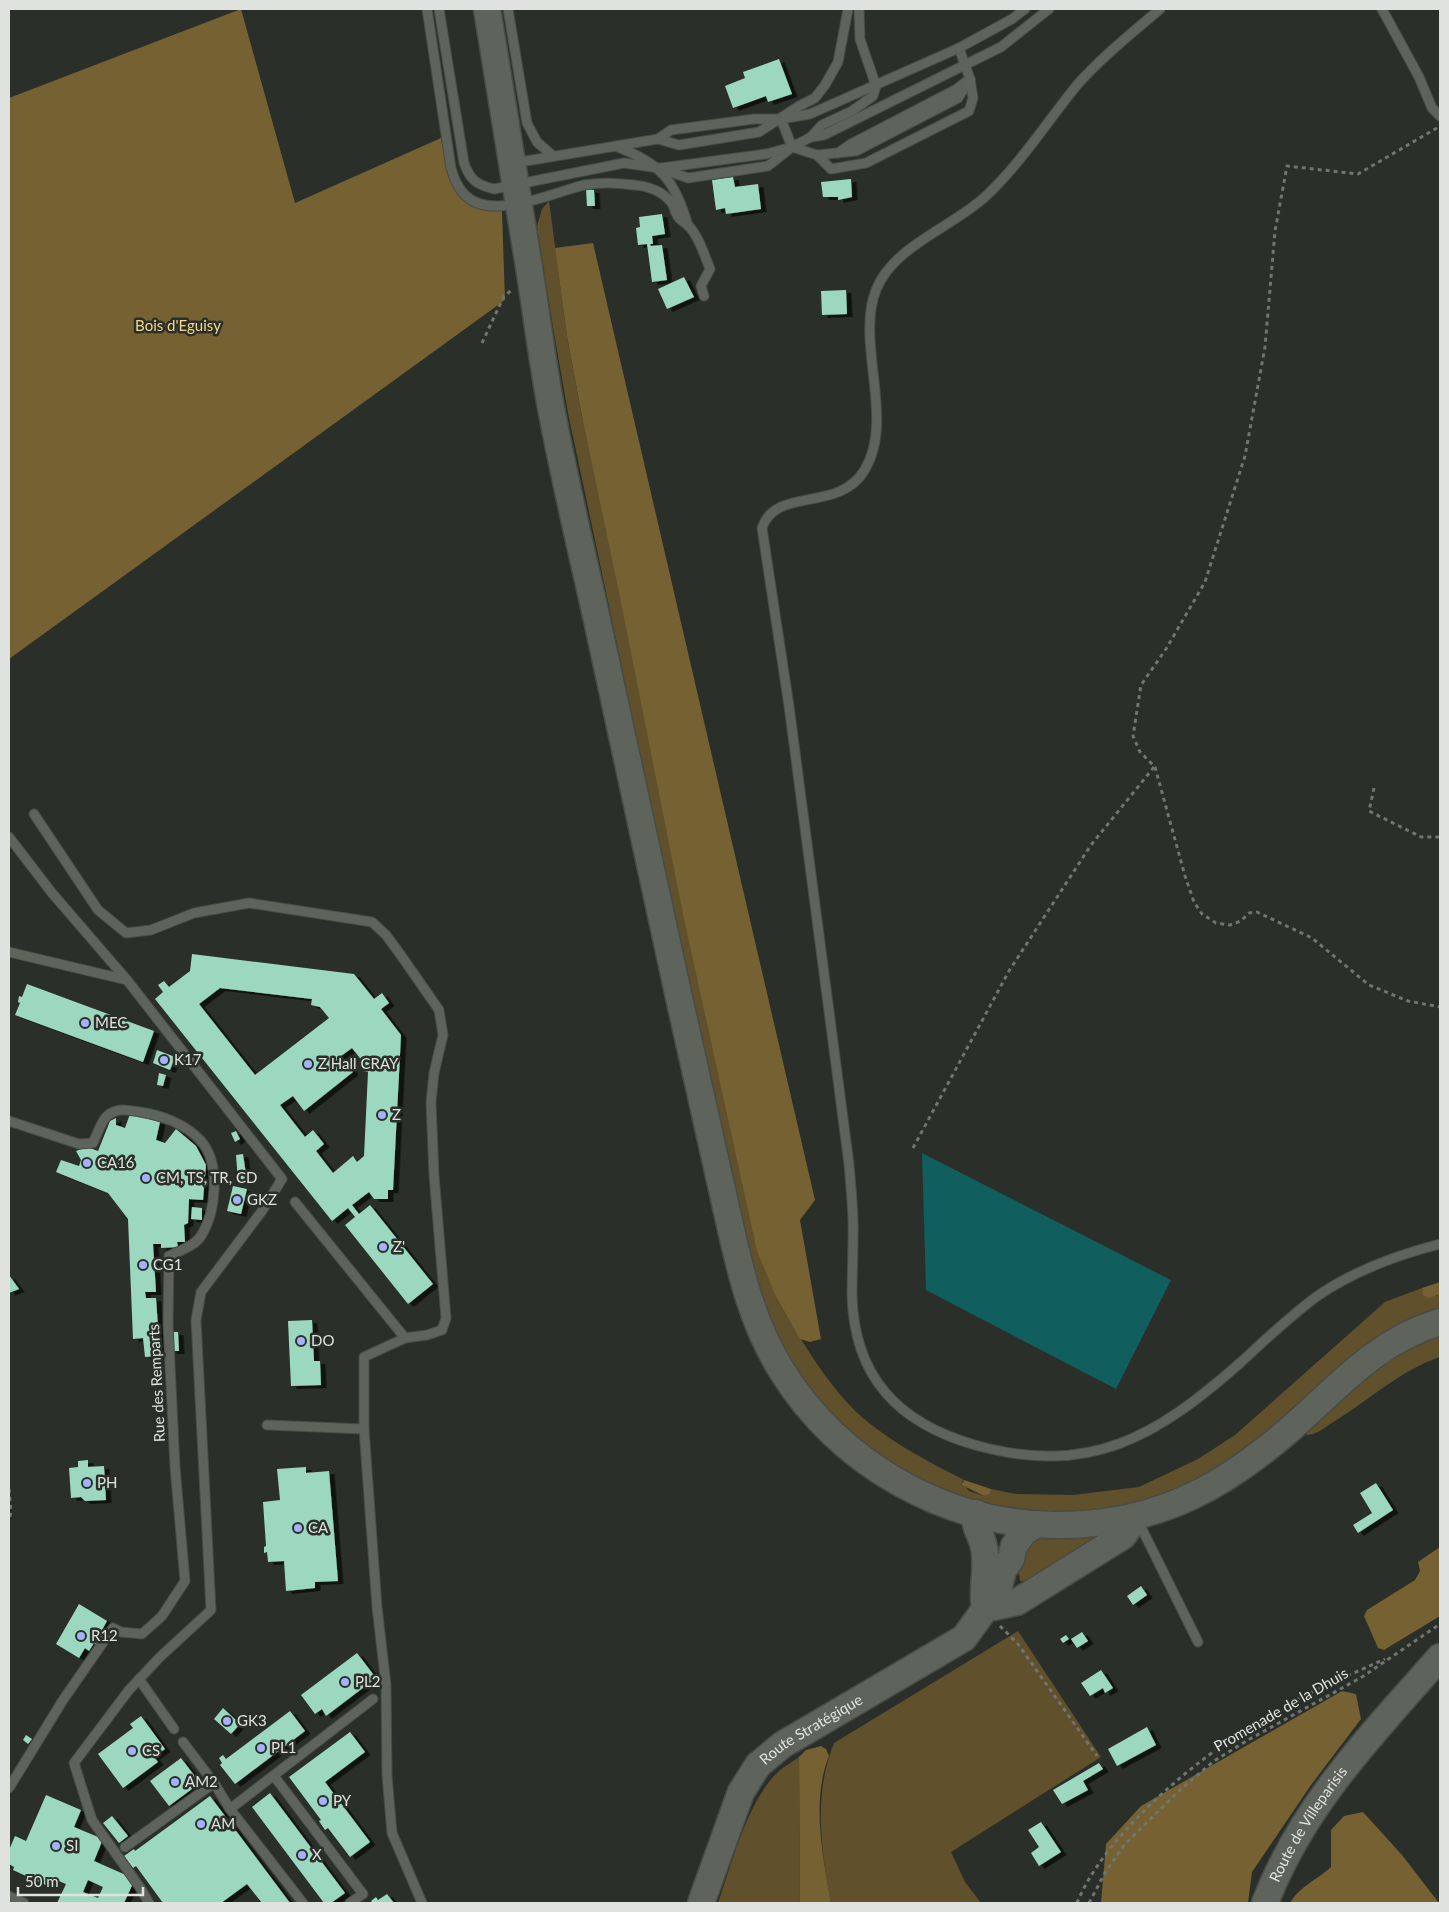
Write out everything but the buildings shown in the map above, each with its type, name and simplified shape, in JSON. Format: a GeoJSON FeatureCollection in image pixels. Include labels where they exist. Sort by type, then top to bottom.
{"type":"FeatureCollection","features":[{"type":"Feature","properties":{"kind":"main road"},"geometry":{"type":"LineString","coordinates":[[487,9],[554,424],[701,1095],[738,1262],[754,1316],[768,1347],[792,1386],[844,1444],[900,1484],[940,1502],[986,1516],[1036,1524],[1079,1524],[1136,1517],[1186,1500],[1242,1469],[1291,1429],[1362,1364],[1386,1346],[1417,1329],[1440,1322]]}},
{"type":"Feature","properties":{"kind":"main road"},"geometry":{"type":"LineString","coordinates":[[986,1516],[974,1523],[982,1542],[986,1566],[983,1590],[984,1609],[1017,1602],[1123,1536],[1136,1517]]}},
{"type":"Feature","properties":{"kind":"main road","name":"Route Stratégique"},"geometry":{"type":"LineString","coordinates":[[986,1516],[999,1529],[998,1558],[1003,1570]]}},
{"type":"Feature","properties":{"kind":"main road","name":"Route Stratégique"},"geometry":{"type":"LineString","coordinates":[[701,1903],[738,1798],[758,1765],[782,1745],[964,1638],[998,1590],[1003,1570],[1012,1559],[1014,1546],[1023,1533],[1036,1524]]}},
{"type":"Feature","properties":{"kind":"main road","name":"Route de Villeparisis"},"geometry":{"type":"LineString","coordinates":[[1264,1903],[1281,1864],[1311,1812],[1359,1748],[1440,1657]]}},
{"type":"Feature","properties":{"kind":"lane"},"geometry":{"type":"LineString","coordinates":[[427,9],[451,168],[457,185],[466,196],[482,204],[501,206],[516,184],[553,156],[658,139],[679,145],[759,132],[815,98],[826,85],[838,62],[848,9]]}},
{"type":"Feature","properties":{"kind":"lane"},"geometry":{"type":"LineString","coordinates":[[439,9],[464,163],[469,177],[479,186],[494,189],[583,169],[624,163],[659,168],[688,178],[768,166],[792,147],[810,137],[822,125],[852,111],[873,96],[876,86],[860,39],[859,9]]}},
{"type":"Feature","properties":{"kind":"lane"},"geometry":{"type":"LineString","coordinates":[[508,9],[527,123],[538,142],[553,156]]}},
{"type":"Feature","properties":{"kind":"lane"},"geometry":{"type":"LineString","coordinates":[[658,139],[671,130],[754,118],[781,119],[810,114],[959,48],[1012,19],[1025,9]]}},
{"type":"Feature","properties":{"kind":"lane"},"geometry":{"type":"LineString","coordinates":[[810,137],[824,135],[1014,39],[1049,9]]}},
{"type":"Feature","properties":{"kind":"lane"},"geometry":{"type":"LineString","coordinates":[[1160,9],[1093,68],[1033,143],[986,196],[905,253],[882,275],[871,309],[876,416],[875,439],[871,458],[863,473],[852,486],[835,495],[790,504],[772,510],[765,517],[762,528],[790,715],[849,1164],[854,1235],[852,1297],[858,1339],[870,1372],[885,1394],[891,1401],[920,1423],[962,1441],[997,1451],[1036,1455],[1092,1452],[1127,1442],[1180,1412],[1287,1319],[1318,1296],[1348,1278],[1381,1263],[1440,1244]]}},
{"type":"Feature","properties":{"kind":"lane"},"geometry":{"type":"LineString","coordinates":[[1382,9],[1419,77],[1432,108],[1440,116]]}},
{"type":"Feature","properties":{"kind":"lane"},"geometry":{"type":"LineString","coordinates":[[817,155],[831,169],[866,163],[970,111],[973,98],[970,79],[959,48]]}},
{"type":"Feature","properties":{"kind":"lane"},"geometry":{"type":"LineString","coordinates":[[659,168],[766,154],[792,147],[817,155],[856,151],[958,98],[970,79]]}},
{"type":"Feature","properties":{"kind":"lane"},"geometry":{"type":"LineString","coordinates":[[781,119],[792,147]]}},
{"type":"Feature","properties":{"kind":"lane"},"geometry":{"type":"LineString","coordinates":[[615,146],[640,156],[659,168],[672,185],[688,226]]}},
{"type":"Feature","properties":{"kind":"lane"},"geometry":{"type":"LineString","coordinates":[[516,184],[539,199],[585,185],[616,182],[643,186],[659,192],[672,202],[677,216],[688,226],[701,244],[710,269],[701,286],[704,296]]}},
{"type":"Feature","properties":{"kind":"lane"},"geometry":{"type":"LineString","coordinates":[[34,814],[98,910],[126,933],[150,930],[194,913],[249,904],[372,922],[386,935],[439,1010],[444,1035],[434,1073],[431,1102],[434,1175],[446,1318],[442,1330],[427,1335],[405,1338],[364,1357],[364,1429],[377,1607],[386,1685],[387,1775],[392,1832],[422,1903]]}},
{"type":"Feature","properties":{"kind":"lane"},"geometry":{"type":"LineString","coordinates":[[9,837],[52,893],[127,980],[282,1179],[262,1211],[201,1292],[196,1320],[211,1610],[139,1679],[74,1763],[92,1820],[149,1903]]}},
{"type":"Feature","properties":{"kind":"lane"},"geometry":{"type":"LineString","coordinates":[[9,952],[127,980]]}},
{"type":"Feature","properties":{"kind":"lane","name":"Rue des Remparts"},"geometry":{"type":"LineString","coordinates":[[9,1121],[79,1144],[93,1143],[106,1116],[120,1109],[155,1114],[181,1125],[202,1142],[212,1163],[213,1188],[209,1219],[200,1238],[186,1248],[168,1256],[168,1324],[175,1467],[185,1581],[162,1616],[142,1634],[121,1632],[113,1628],[63,1700],[9,1788]]}},
{"type":"Feature","properties":{"kind":"lane"},"geometry":{"type":"LineString","coordinates":[[295,1202],[405,1338]]}},
{"type":"Feature","properties":{"kind":"lane"},"geometry":{"type":"LineString","coordinates":[[267,1424],[364,1429]]}},
{"type":"Feature","properties":{"kind":"lane"},"geometry":{"type":"LineString","coordinates":[[1136,1517],[1198,1642]]}},
{"type":"Feature","properties":{"kind":"lane"},"geometry":{"type":"LineString","coordinates":[[139,1679],[174,1729]]}},
{"type":"Feature","properties":{"kind":"lane"},"geometry":{"type":"LineString","coordinates":[[230,1809],[373,1699]]}},
{"type":"Feature","properties":{"kind":"lane"},"geometry":{"type":"LineString","coordinates":[[183,1742],[214,1783],[230,1809],[303,1903]]}},
{"type":"Feature","properties":{"kind":"lane"},"geometry":{"type":"LineString","coordinates":[[274,1776],[363,1894],[350,1903]]}},
{"type":"Feature","properties":{"kind":"lane"},"geometry":{"type":"LineString","coordinates":[[125,1847],[214,1783]]}},
{"type":"Feature","properties":{"kind":"lane"},"geometry":{"type":"LineString","coordinates":[[9,1896],[21,1902]]}},
{"type":"Feature","properties":{"kind":"path"},"geometry":{"type":"LineString","coordinates":[[1440,126],[1358,174],[1287,166],[1275,231],[1265,347],[1244,456],[1205,582],[1166,649],[1141,684],[1133,736],[1140,752],[1155,767],[1184,876],[1194,902],[1202,914],[1216,923],[1230,925],[1241,921],[1249,914],[1257,912],[1312,938],[1369,985],[1408,1001],[1440,1007]]}},
{"type":"Feature","properties":{"kind":"path"},"geometry":{"type":"LineString","coordinates":[[482,343],[504,296],[530,276]]}},
{"type":"Feature","properties":{"kind":"path"},"geometry":{"type":"LineString","coordinates":[[913,1148],[1009,971],[1090,844],[1155,767]]}},
{"type":"Feature","properties":{"kind":"path"},"geometry":{"type":"LineString","coordinates":[[1374,788],[1369,811],[1421,837],[1440,837]]}},
{"type":"Feature","properties":{"kind":"path"},"geometry":{"type":"LineString","coordinates":[[9,1489],[11,1512],[9,1522]]}},
{"type":"Feature","properties":{"kind":"path"},"geometry":{"type":"LineString","coordinates":[[984,1609],[1018,1644],[1097,1756]]}},
{"type":"Feature","properties":{"kind":"path","name":"Promenade de la Dhuis"},"geometry":{"type":"LineString","coordinates":[[1089,1903],[1106,1871],[1125,1844],[1180,1790],[1214,1761],[1362,1677],[1440,1624]]}},
{"type":"Feature","properties":{"kind":"path","name":"Promenade de la Dhuis"},"geometry":{"type":"LineString","coordinates":[[1077,1903],[1084,1886],[1116,1841],[1148,1807],[1181,1778],[1259,1721],[1312,1692],[1392,1655]]}},
{"type":"Feature","properties":{"kind":"shaded area"},"geometry":{"type":"Polygon","coordinates":[[[549,201],[567,336],[583,422],[776,1297],[817,1364],[855,1411],[903,1447],[964,1480],[962,1482],[969,1491],[984,1496],[990,1494],[991,1489],[1016,1494],[1073,1495],[1139,1487],[1198,1459],[1235,1435],[1385,1302],[1422,1288],[1422,1291],[1436,1296],[1440,1294],[1440,1310],[1399,1324],[1291,1416],[1214,1475],[1135,1505],[1106,1509],[1052,1513],[978,1502],[909,1475],[846,1432],[793,1370],[754,1288],[646,793],[620,658],[568,413],[552,321],[537,226],[542,209],[549,201]]]}},
{"type":"Feature","properties":{"kind":"shaded area"},"geometry":{"type":"Polygon","coordinates":[[[1440,1333],[1440,1357],[1399,1377],[1348,1413],[1314,1434],[1307,1435],[1306,1432],[1385,1360],[1440,1333]]]}},
{"type":"Feature","properties":{"kind":"shaded area"},"geometry":{"type":"Polygon","coordinates":[[[1041,1535],[1104,1535],[1026,1581],[1020,1581],[1018,1567],[1023,1547],[1041,1535]]]}},
{"type":"Feature","properties":{"kind":"shaded area"},"geometry":{"type":"Polygon","coordinates":[[[1018,1631],[1101,1757],[951,1852],[965,1882],[981,1903],[831,1903],[822,1843],[821,1803],[827,1763],[834,1743],[1018,1631]]]}},
{"type":"Feature","properties":{"kind":"shaded area"},"geometry":{"type":"Polygon","coordinates":[[[799,1757],[800,1903],[718,1903],[742,1834],[757,1800],[777,1773],[799,1757]]]}},
{"type":"Feature","properties":{"kind":"green space","name":"Bois d'Eguisy"},"geometry":{"type":"Polygon","coordinates":[[[241,9],[295,203],[441,138],[450,179],[455,189],[472,204],[502,211],[505,300],[9,659],[9,98],[241,9]]]}},
{"type":"Feature","properties":{"kind":"green space"},"geometry":{"type":"Polygon","coordinates":[[[593,243],[815,1200],[800,1220],[821,1339],[810,1342],[800,1339],[776,1297],[757,1251],[683,914],[583,422],[567,336],[555,248],[593,243]]]}},
{"type":"Feature","properties":{"kind":"green space"},"geometry":{"type":"Polygon","coordinates":[[[1440,1282],[1440,1294],[1429,1298],[1423,1295],[1422,1288],[1440,1282]]]}},
{"type":"Feature","properties":{"kind":"green space"},"geometry":{"type":"Polygon","coordinates":[[[964,1480],[991,1489],[990,1494],[984,1496],[962,1485],[964,1480]]]}},
{"type":"Feature","properties":{"kind":"green space"},"geometry":{"type":"Polygon","coordinates":[[[1440,1547],[1440,1616],[1384,1650],[1378,1648],[1364,1616],[1367,1610],[1415,1580],[1420,1571],[1418,1562],[1440,1547]]]}},
{"type":"Feature","properties":{"kind":"green space"},"geometry":{"type":"Polygon","coordinates":[[[1342,1691],[1356,1694],[1361,1719],[1311,1785],[1252,1872],[1248,1903],[1101,1903],[1106,1844],[1141,1806],[1342,1691]]]}},
{"type":"Feature","properties":{"kind":"green space"},"geometry":{"type":"Polygon","coordinates":[[[821,1746],[826,1749],[829,1756],[821,1791],[820,1829],[831,1903],[800,1903],[799,1757],[806,1750],[821,1746]]]}},
{"type":"Feature","properties":{"kind":"green space"},"geometry":{"type":"Polygon","coordinates":[[[1363,1812],[1402,1855],[1439,1903],[1290,1903],[1304,1888],[1331,1867],[1331,1830],[1344,1816],[1363,1812]]]}},
{"type":"Feature","properties":{"kind":"water"},"geometry":{"type":"Polygon","coordinates":[[[922,1153],[1171,1280],[1116,1389],[926,1290],[922,1153]]]}},
{"type":"Feature","properties":{"kind":"place","name":"MEC"},"geometry":{"type":"Point","coordinates":[85,1023]}},
{"type":"Feature","properties":{"kind":"place","name":"K17"},"geometry":{"type":"Point","coordinates":[164,1060]}},
{"type":"Feature","properties":{"kind":"place","name":"Z Hall CRAY"},"geometry":{"type":"Point","coordinates":[308,1064]}},
{"type":"Feature","properties":{"kind":"place","name":"Z"},"geometry":{"type":"Point","coordinates":[382,1115]}},
{"type":"Feature","properties":{"kind":"place","name":"CA16"},"geometry":{"type":"Point","coordinates":[87,1163]}},
{"type":"Feature","properties":{"kind":"place","name":"CM, TS, TR, CD"},"geometry":{"type":"Point","coordinates":[146,1178]}},
{"type":"Feature","properties":{"kind":"place","name":"GKZ"},"geometry":{"type":"Point","coordinates":[237,1200]}},
{"type":"Feature","properties":{"kind":"place","name":"Z'"},"geometry":{"type":"Point","coordinates":[383,1247]}},
{"type":"Feature","properties":{"kind":"place","name":"CG1"},"geometry":{"type":"Point","coordinates":[143,1265]}},
{"type":"Feature","properties":{"kind":"place","name":"DO"},"geometry":{"type":"Point","coordinates":[301,1341]}},
{"type":"Feature","properties":{"kind":"place","name":"PH"},"geometry":{"type":"Point","coordinates":[87,1483]}},
{"type":"Feature","properties":{"kind":"place","name":"CA"},"geometry":{"type":"Point","coordinates":[298,1528]}},
{"type":"Feature","properties":{"kind":"place","name":"R12"},"geometry":{"type":"Point","coordinates":[81,1636]}},
{"type":"Feature","properties":{"kind":"place","name":"PL2"},"geometry":{"type":"Point","coordinates":[345,1682]}},
{"type":"Feature","properties":{"kind":"place","name":"GK3"},"geometry":{"type":"Point","coordinates":[227,1721]}},
{"type":"Feature","properties":{"kind":"place","name":"PL1"},"geometry":{"type":"Point","coordinates":[261,1748]}},
{"type":"Feature","properties":{"kind":"place","name":"CS"},"geometry":{"type":"Point","coordinates":[132,1751]}},
{"type":"Feature","properties":{"kind":"place","name":"AM2"},"geometry":{"type":"Point","coordinates":[175,1782]}},
{"type":"Feature","properties":{"kind":"place","name":"PY"},"geometry":{"type":"Point","coordinates":[323,1801]}},
{"type":"Feature","properties":{"kind":"place","name":"AM"},"geometry":{"type":"Point","coordinates":[201,1824]}},
{"type":"Feature","properties":{"kind":"place","name":"SI"},"geometry":{"type":"Point","coordinates":[56,1846]}},
{"type":"Feature","properties":{"kind":"place","name":"X"},"geometry":{"type":"Point","coordinates":[302,1855]}}]}
